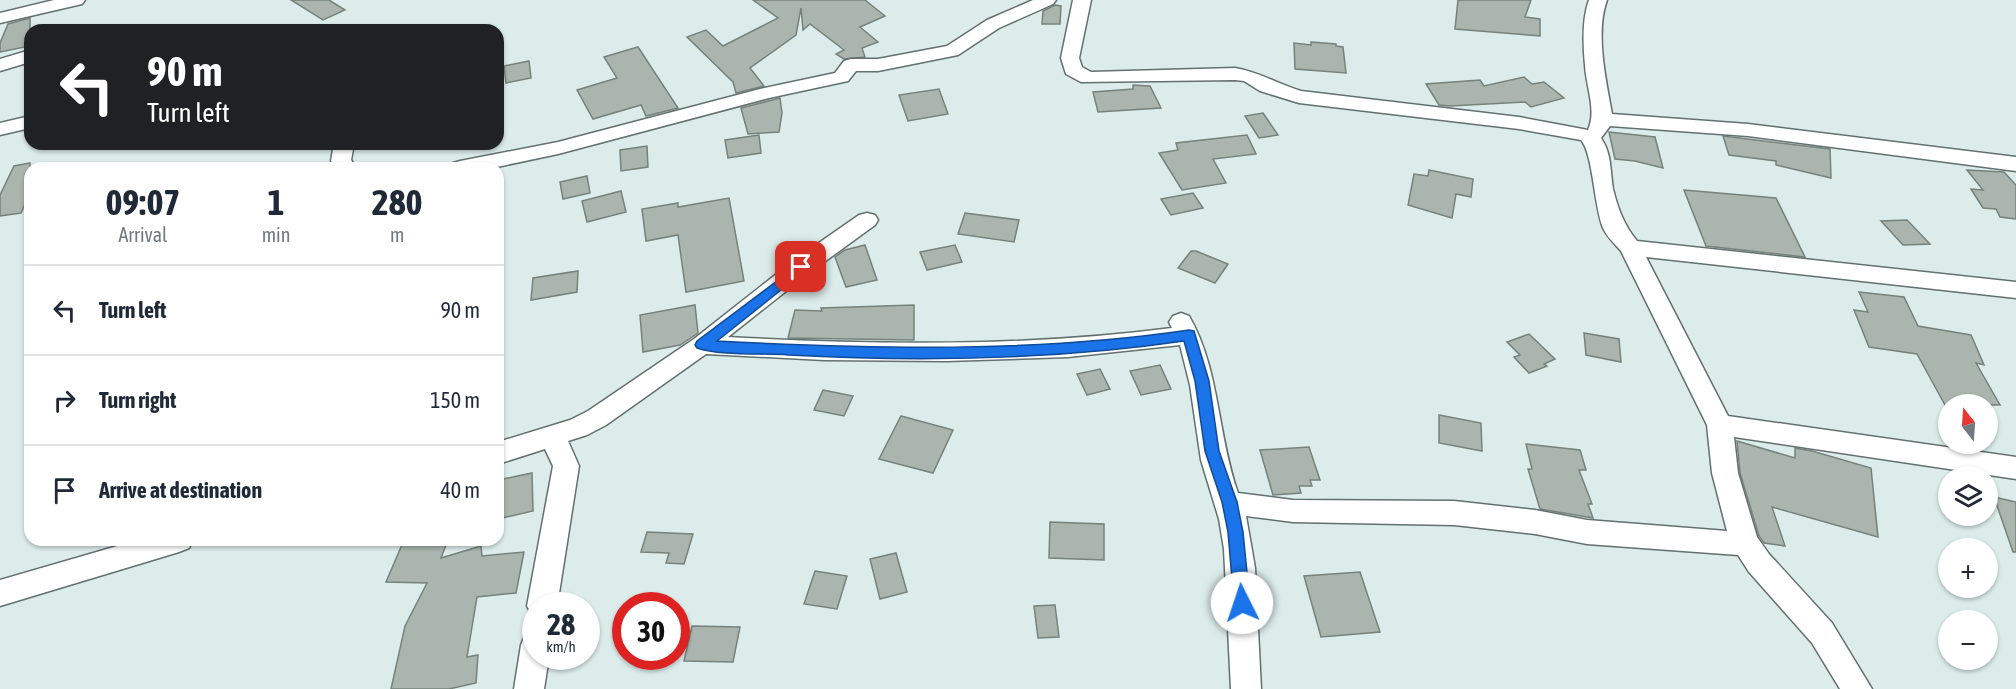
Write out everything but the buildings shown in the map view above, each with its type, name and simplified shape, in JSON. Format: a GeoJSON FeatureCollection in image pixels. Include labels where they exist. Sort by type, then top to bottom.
{"type":"FeatureCollection","features":[{"type":"Feature","properties":{"kind":"street"},"geometry":{"type":"LineString","coordinates":[[0,18],[76,0]]}},
{"type":"Feature","properties":{"kind":"street"},"geometry":{"type":"LineString","coordinates":[[489,162],[558,148],[767,93],[841,77],[851,65],[878,66],[909,57],[952,51],[993,24],[1047,0]]}},
{"type":"Feature","properties":{"kind":"street"},"geometry":{"type":"LineString","coordinates":[[1082,0],[1070,58],[1073,70],[1088,78],[1235,74],[1249,76],[1267,87],[1299,98],[1539,126],[1578,133],[1594,142],[1599,153],[1603,189],[1614,228],[1630,248],[1720,426],[1725,473],[1738,525],[1746,544],[1759,563],[1822,633],[1857,689]]}},
{"type":"Feature","properties":{"kind":"street"},"geometry":{"type":"LineString","coordinates":[[1594,142],[1603,119],[1594,66],[1594,11],[1598,0]]}},
{"type":"Feature","properties":{"kind":"street"},"geometry":{"type":"LineString","coordinates":[[0,64],[24,58]]}},
{"type":"Feature","properties":{"kind":"street"},"geometry":{"type":"LineString","coordinates":[[1603,119],[1748,130],[2016,164]]}},
{"type":"Feature","properties":{"kind":"street"},"geometry":{"type":"LineString","coordinates":[[0,129],[24,123]]}},
{"type":"Feature","properties":{"kind":"street"},"geometry":{"type":"LineString","coordinates":[[504,451],[553,436],[597,418],[702,345],[867,220]]}},
{"type":"Feature","properties":{"kind":"street"},"geometry":{"type":"LineString","coordinates":[[1630,248],[2016,290]]}},
{"type":"Feature","properties":{"kind":"street"},"geometry":{"type":"LineString","coordinates":[[702,345],[826,352],[966,353],[1128,344],[1185,328],[1202,381],[1212,451],[1229,502],[1241,582],[1246,689]]}},
{"type":"Feature","properties":{"kind":"street"},"geometry":{"type":"LineString","coordinates":[[1720,426],[2016,468]]}},
{"type":"Feature","properties":{"kind":"street"},"geometry":{"type":"LineString","coordinates":[[544,592],[566,466],[553,436]]}},
{"type":"Feature","properties":{"kind":"street"},"geometry":{"type":"LineString","coordinates":[[1229,502],[1293,511],[1454,513],[1535,522],[1587,532],[1746,544]]}},
{"type":"Feature","properties":{"kind":"street"},"geometry":{"type":"LineString","coordinates":[[0,592],[157,546]]}},
{"type":"Feature","properties":{"kind":"street"},"geometry":{"type":"LineString","coordinates":[[529,689],[532,670]]}},
{"type":"Feature","properties":{"kind":"route"},"geometry":{"type":"LineString","coordinates":[[801,267],[702,345],[826,352],[966,353],[1128,344],[1189,335],[1198,361],[1208,411],[1212,451],[1229,502],[1235,532],[1242,603]]}}]}
